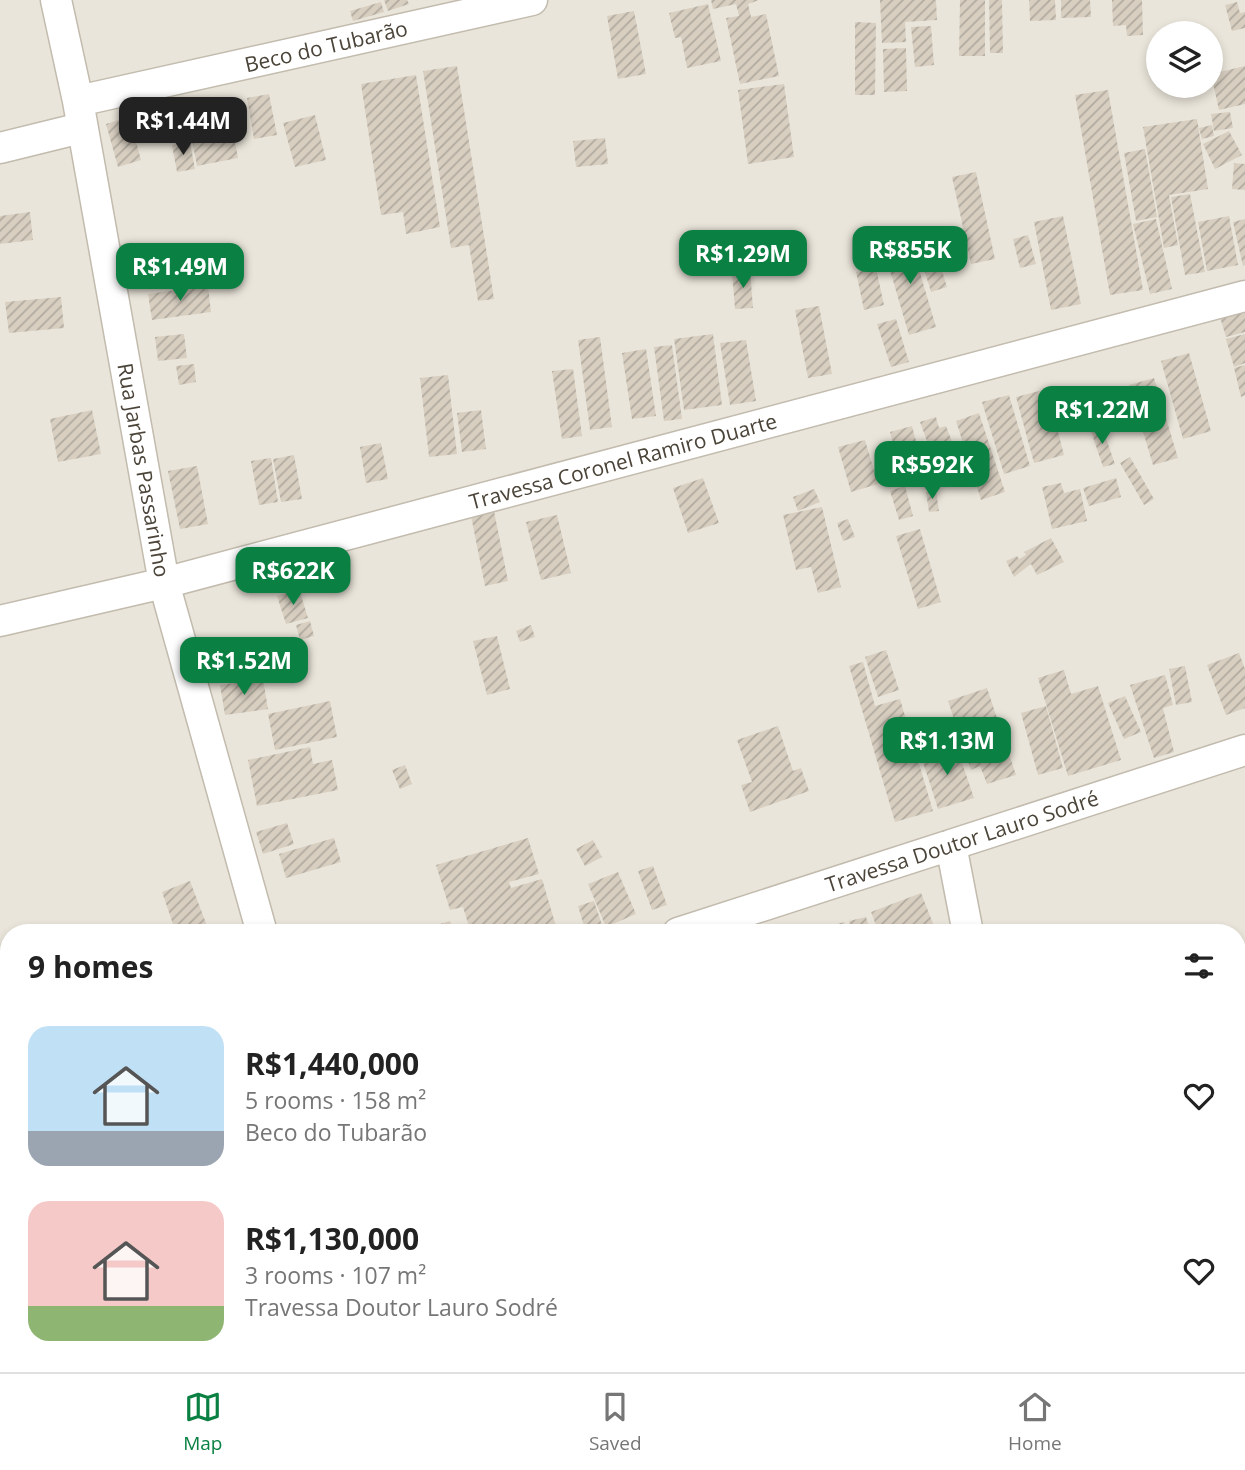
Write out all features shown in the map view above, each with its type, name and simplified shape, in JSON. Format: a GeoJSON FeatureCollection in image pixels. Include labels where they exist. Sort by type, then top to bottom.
{"type":"FeatureCollection","features":[{"type":"Feature","properties":{"kind":"street","name":"Rua Jarbas Passarinho"},"geometry":{"type":"LineString","coordinates":[[55,0],[80,114],[164,583],[259,924]]}},
{"type":"Feature","properties":{"kind":"street","name":"Beco do Tubarão"},"geometry":{"type":"LineString","coordinates":[[0,148],[80,114],[532,0]]}},
{"type":"Feature","properties":{"kind":"street","name":"Travessa Coronel Ramiro Duarte"},"geometry":{"type":"LineString","coordinates":[[0,621],[164,583],[1245,296]]}},
{"type":"Feature","properties":{"kind":"street","name":"Travessa Doutor Lauro Sodré"},"geometry":{"type":"LineString","coordinates":[[706,924],[1245,750]]}},
{"type":"Feature","properties":{"kind":"street"},"geometry":{"type":"LineString","coordinates":[[951,845],[966,924]]}},
{"type":"Feature","properties":{"kind":"shaded area"},"geometry":{"type":"Polygon","coordinates":[[[0,0],[1245,0],[1245,924],[0,924],[0,0]]]}},
{"type":"Feature","properties":{"kind":"building"},"geometry":{"type":"Polygon","coordinates":[[[384,0],[407,0],[409,4],[388,11],[384,0]]]}},
{"type":"Feature","properties":{"kind":"building"},"geometry":{"type":"Polygon","coordinates":[[[711,0],[759,0],[748,4],[751,17],[766,14],[779,76],[740,84],[726,18],[739,16],[736,4],[713,9],[711,0]]]}},
{"type":"Feature","properties":{"kind":"building"},"geometry":{"type":"Polygon","coordinates":[[[880,0],[936,0],[937,20],[905,22],[906,42],[882,43],[880,0]]]}},
{"type":"Feature","properties":{"kind":"building"},"geometry":{"type":"Polygon","coordinates":[[[960,0],[985,0],[985,56],[959,56],[960,0]]]}},
{"type":"Feature","properties":{"kind":"building"},"geometry":{"type":"Polygon","coordinates":[[[989,0],[1002,0],[1003,53],[990,53],[989,0]]]}},
{"type":"Feature","properties":{"kind":"building"},"geometry":{"type":"Polygon","coordinates":[[[1029,0],[1055,0],[1056,20],[1030,21],[1029,0]]]}},
{"type":"Feature","properties":{"kind":"building"},"geometry":{"type":"Polygon","coordinates":[[[1061,0],[1090,0],[1091,17],[1061,18],[1061,0]]]}},
{"type":"Feature","properties":{"kind":"building"},"geometry":{"type":"Polygon","coordinates":[[[1112,0],[1142,0],[1143,35],[1127,36],[1126,25],[1113,26],[1112,0]]]}},
{"type":"Feature","properties":{"kind":"building"},"geometry":{"type":"Polygon","coordinates":[[[381,2],[384,12],[353,21],[350,11],[381,2]]]}},
{"type":"Feature","properties":{"kind":"building"},"geometry":{"type":"Polygon","coordinates":[[[1237,2],[1240,13],[1245,12],[1245,28],[1232,31],[1225,5],[1237,2]]]}},
{"type":"Feature","properties":{"kind":"building"},"geometry":{"type":"Polygon","coordinates":[[[708,4],[721,61],[687,68],[681,37],[675,38],[669,13],[708,4]]]}},
{"type":"Feature","properties":{"kind":"building"},"geometry":{"type":"Polygon","coordinates":[[[634,11],[646,74],[618,79],[607,16],[634,11]]]}},
{"type":"Feature","properties":{"kind":"building"},"geometry":{"type":"Polygon","coordinates":[[[855,22],[876,23],[875,95],[855,95],[855,22]]]}},
{"type":"Feature","properties":{"kind":"building"},"geometry":{"type":"Polygon","coordinates":[[[931,26],[934,65],[915,67],[911,27],[931,26]]]}},
{"type":"Feature","properties":{"kind":"building"},"geometry":{"type":"Polygon","coordinates":[[[906,48],[907,91],[884,92],[883,49],[906,48]]]}},
{"type":"Feature","properties":{"kind":"building"},"geometry":{"type":"Polygon","coordinates":[[[457,66],[494,299],[478,301],[469,245],[451,248],[423,71],[457,66]]]}},
{"type":"Feature","properties":{"kind":"building"},"geometry":{"type":"Polygon","coordinates":[[[1245,66],[1245,104],[1219,110],[1216,98],[1223,98],[1223,71],[1245,66]]]}},
{"type":"Feature","properties":{"kind":"building"},"geometry":{"type":"Polygon","coordinates":[[[416,75],[440,227],[406,234],[403,212],[381,215],[361,84],[416,75]]]}},
{"type":"Feature","properties":{"kind":"building"},"geometry":{"type":"Polygon","coordinates":[[[784,84],[794,157],[748,164],[738,90],[784,84]]]}},
{"type":"Feature","properties":{"kind":"building"},"geometry":{"type":"Polygon","coordinates":[[[1108,90],[1143,290],[1110,295],[1075,95],[1108,90]]]}},
{"type":"Feature","properties":{"kind":"building"},"geometry":{"type":"Polygon","coordinates":[[[269,94],[277,135],[254,139],[247,98],[269,94]]]}},
{"type":"Feature","properties":{"kind":"building"},"geometry":{"type":"Polygon","coordinates":[[[227,97],[238,158],[197,166],[185,104],[227,97]]]}},
{"type":"Feature","properties":{"kind":"building"},"geometry":{"type":"Polygon","coordinates":[[[1230,112],[1233,128],[1214,131],[1211,114],[1230,112]]]}},
{"type":"Feature","properties":{"kind":"building"},"geometry":{"type":"Polygon","coordinates":[[[315,115],[326,160],[295,167],[283,123],[315,115]]]}},
{"type":"Feature","properties":{"kind":"building"},"geometry":{"type":"Polygon","coordinates":[[[129,117],[141,160],[118,167],[106,124],[129,117]]]}},
{"type":"Feature","properties":{"kind":"building"},"geometry":{"type":"Polygon","coordinates":[[[1197,119],[1208,189],[1169,195],[1178,245],[1164,248],[1143,127],[1197,119]]]}},
{"type":"Feature","properties":{"kind":"building"},"geometry":{"type":"Polygon","coordinates":[[[1212,125],[1214,136],[1202,139],[1199,128],[1212,125]]]}},
{"type":"Feature","properties":{"kind":"building"},"geometry":{"type":"Polygon","coordinates":[[[1229,131],[1242,155],[1215,169],[1203,144],[1229,131]]]}},
{"type":"Feature","properties":{"kind":"building"},"geometry":{"type":"Polygon","coordinates":[[[605,138],[608,164],[576,167],[573,141],[605,138]]]}},
{"type":"Feature","properties":{"kind":"building"},"geometry":{"type":"Polygon","coordinates":[[[190,142],[195,169],[177,172],[172,145],[190,142]]]}},
{"type":"Feature","properties":{"kind":"building"},"geometry":{"type":"Polygon","coordinates":[[[1145,149],[1157,217],[1136,221],[1124,153],[1145,149]]]}},
{"type":"Feature","properties":{"kind":"building"},"geometry":{"type":"Polygon","coordinates":[[[1234,163],[1245,164],[1245,190],[1232,189],[1234,163]]]}},
{"type":"Feature","properties":{"kind":"building"},"geometry":{"type":"Polygon","coordinates":[[[976,172],[995,259],[971,264],[952,177],[976,172]]]}},
{"type":"Feature","properties":{"kind":"building"},"geometry":{"type":"Polygon","coordinates":[[[1190,194],[1205,272],[1185,275],[1171,197],[1190,194]]]}},
{"type":"Feature","properties":{"kind":"building"},"geometry":{"type":"Polygon","coordinates":[[[30,212],[33,240],[0,244],[0,216],[30,212]]]}},
{"type":"Feature","properties":{"kind":"building"},"geometry":{"type":"Polygon","coordinates":[[[1063,216],[1081,304],[1051,310],[1034,222],[1063,216]]]}},
{"type":"Feature","properties":{"kind":"building"},"geometry":{"type":"Polygon","coordinates":[[[1229,216],[1238,265],[1207,271],[1198,222],[1229,216]]]}},
{"type":"Feature","properties":{"kind":"building"},"geometry":{"type":"Polygon","coordinates":[[[1156,219],[1172,289],[1150,294],[1133,224],[1156,219]]]}},
{"type":"Feature","properties":{"kind":"building"},"geometry":{"type":"Polygon","coordinates":[[[1245,219],[1245,265],[1243,266],[1233,222],[1245,219]]]}},
{"type":"Feature","properties":{"kind":"building"},"geometry":{"type":"Polygon","coordinates":[[[908,232],[936,327],[909,335],[884,250],[898,246],[895,236],[908,232]]]}},
{"type":"Feature","properties":{"kind":"building"},"geometry":{"type":"Polygon","coordinates":[[[1028,235],[1036,264],[1020,268],[1013,239],[1028,235]]]}},
{"type":"Feature","properties":{"kind":"building"},"geometry":{"type":"Polygon","coordinates":[[[187,244],[192,273],[144,280],[140,251],[187,244]]]}},
{"type":"Feature","properties":{"kind":"building"},"geometry":{"type":"Polygon","coordinates":[[[939,261],[947,287],[931,292],[923,266],[939,261]]]}},
{"type":"Feature","properties":{"kind":"building"},"geometry":{"type":"Polygon","coordinates":[[[876,268],[884,305],[864,310],[856,272],[876,268]]]}},
{"type":"Feature","properties":{"kind":"building"},"geometry":{"type":"Polygon","coordinates":[[[750,270],[753,308],[735,309],[732,272],[750,270]]]}},
{"type":"Feature","properties":{"kind":"building"},"geometry":{"type":"Polygon","coordinates":[[[208,286],[211,312],[152,320],[148,294],[208,286]]]}},
{"type":"Feature","properties":{"kind":"building"},"geometry":{"type":"Polygon","coordinates":[[[61,297],[64,328],[9,333],[5,302],[61,297]]]}},
{"type":"Feature","properties":{"kind":"building"},"geometry":{"type":"Polygon","coordinates":[[[819,306],[832,374],[808,378],[795,310],[819,306]]]}},
{"type":"Feature","properties":{"kind":"building"},"geometry":{"type":"Polygon","coordinates":[[[1245,308],[1245,332],[1226,337],[1219,314],[1245,308]]]}},
{"type":"Feature","properties":{"kind":"building"},"geometry":{"type":"Polygon","coordinates":[[[896,319],[909,362],[891,367],[877,324],[896,319]]]}},
{"type":"Feature","properties":{"kind":"building"},"geometry":{"type":"Polygon","coordinates":[[[184,334],[187,358],[158,361],[155,337],[184,334]]]}},
{"type":"Feature","properties":{"kind":"building"},"geometry":{"type":"Polygon","coordinates":[[[713,334],[722,405],[684,410],[674,339],[713,334]]]}},
{"type":"Feature","properties":{"kind":"building"},"geometry":{"type":"Polygon","coordinates":[[[1245,334],[1245,363],[1234,367],[1226,339],[1245,334]]]}},
{"type":"Feature","properties":{"kind":"building"},"geometry":{"type":"Polygon","coordinates":[[[600,337],[612,427],[590,430],[578,340],[600,337]]]}},
{"type":"Feature","properties":{"kind":"building"},"geometry":{"type":"Polygon","coordinates":[[[746,340],[756,401],[730,405],[720,343],[746,340]]]}},
{"type":"Feature","properties":{"kind":"building"},"geometry":{"type":"Polygon","coordinates":[[[672,345],[682,419],[664,421],[654,347],[672,345]]]}},
{"type":"Feature","properties":{"kind":"building"},"geometry":{"type":"Polygon","coordinates":[[[646,349],[656,416],[632,419],[622,353],[646,349]]]}},
{"type":"Feature","properties":{"kind":"building"},"geometry":{"type":"Polygon","coordinates":[[[1189,353],[1211,431],[1183,439],[1161,361],[1189,353]]]}},
{"type":"Feature","properties":{"kind":"building"},"geometry":{"type":"Polygon","coordinates":[[[194,364],[196,382],[179,385],[176,366],[194,364]]]}},
{"type":"Feature","properties":{"kind":"building"},"geometry":{"type":"Polygon","coordinates":[[[1245,365],[1245,395],[1241,397],[1234,368],[1245,365]]]}},
{"type":"Feature","properties":{"kind":"building"},"geometry":{"type":"Polygon","coordinates":[[[573,369],[582,436],[562,439],[552,371],[573,369]]]}},
{"type":"Feature","properties":{"kind":"building"},"geometry":{"type":"Polygon","coordinates":[[[448,375],[457,454],[429,457],[420,378],[448,375]]]}},
{"type":"Feature","properties":{"kind":"building"},"geometry":{"type":"Polygon","coordinates":[[[1154,378],[1178,458],[1153,465],[1129,385],[1154,378]]]}},
{"type":"Feature","properties":{"kind":"building"},"geometry":{"type":"Polygon","coordinates":[[[1047,389],[1064,455],[1034,463],[1016,397],[1047,389]]]}},
{"type":"Feature","properties":{"kind":"building"},"geometry":{"type":"Polygon","coordinates":[[[1009,395],[1030,466],[1004,474],[982,402],[1009,395]]]}},
{"type":"Feature","properties":{"kind":"building"},"geometry":{"type":"Polygon","coordinates":[[[92,410],[101,454],[58,462],[50,419],[92,410]]]}},
{"type":"Feature","properties":{"kind":"building"},"geometry":{"type":"Polygon","coordinates":[[[481,410],[486,449],[462,452],[457,413],[481,410]]]}},
{"type":"Feature","properties":{"kind":"building"},"geometry":{"type":"Polygon","coordinates":[[[979,413],[1005,492],[981,500],[956,421],[979,413]]]}},
{"type":"Feature","properties":{"kind":"building"},"geometry":{"type":"Polygon","coordinates":[[[936,417],[939,428],[946,426],[953,444],[931,452],[920,422],[936,417]]]}},
{"type":"Feature","properties":{"kind":"building"},"geometry":{"type":"Polygon","coordinates":[[[1101,424],[1115,464],[1103,467],[1090,428],[1101,424]]]}},
{"type":"Feature","properties":{"kind":"building"},"geometry":{"type":"Polygon","coordinates":[[[912,426],[924,471],[902,476],[890,432],[912,426]]]}},
{"type":"Feature","properties":{"kind":"building"},"geometry":{"type":"Polygon","coordinates":[[[865,440],[878,484],[851,492],[838,447],[865,440]]]}},
{"type":"Feature","properties":{"kind":"building"},"geometry":{"type":"Polygon","coordinates":[[[381,443],[388,479],[366,483],[360,447],[381,443]]]}},
{"type":"Feature","properties":{"kind":"building"},"geometry":{"type":"Polygon","coordinates":[[[294,455],[302,499],[281,502],[273,459],[294,455]]]}},
{"type":"Feature","properties":{"kind":"building"},"geometry":{"type":"Polygon","coordinates":[[[1130,457],[1154,499],[1144,505],[1120,463],[1130,457]]]}},
{"type":"Feature","properties":{"kind":"building"},"geometry":{"type":"Polygon","coordinates":[[[271,458],[278,502],[259,505],[251,461],[271,458]]]}},
{"type":"Feature","properties":{"kind":"building"},"geometry":{"type":"Polygon","coordinates":[[[197,466],[208,524],[180,529],[168,471],[197,466]]]}},
{"type":"Feature","properties":{"kind":"building"},"geometry":{"type":"Polygon","coordinates":[[[703,478],[719,523],[688,533],[673,488],[703,478]]]}},
{"type":"Feature","properties":{"kind":"building"},"geometry":{"type":"Polygon","coordinates":[[[1116,478],[1121,497],[1089,506],[1083,488],[1116,478]]]}},
{"type":"Feature","properties":{"kind":"building"},"geometry":{"type":"Polygon","coordinates":[[[1061,483],[1064,493],[1080,489],[1087,521],[1052,529],[1042,487],[1061,483]]]}},
{"type":"Feature","properties":{"kind":"building"},"geometry":{"type":"Polygon","coordinates":[[[905,486],[913,516],[899,520],[890,491],[905,486]]]}},
{"type":"Feature","properties":{"kind":"building"},"geometry":{"type":"Polygon","coordinates":[[[814,489],[820,502],[798,511],[793,497],[814,489]]]}},
{"type":"Feature","properties":{"kind":"building"},"geometry":{"type":"Polygon","coordinates":[[[936,491],[939,511],[929,512],[926,492],[936,491]]]}},
{"type":"Feature","properties":{"kind":"building"},"geometry":{"type":"Polygon","coordinates":[[[822,507],[841,587],[818,593],[811,567],[796,570],[783,515],[822,507]]]}},
{"type":"Feature","properties":{"kind":"building"},"geometry":{"type":"Polygon","coordinates":[[[494,511],[508,581],[485,586],[471,516],[494,511]]]}},
{"type":"Feature","properties":{"kind":"building"},"geometry":{"type":"Polygon","coordinates":[[[557,515],[571,573],[541,580],[526,522],[557,515]]]}},
{"type":"Feature","properties":{"kind":"building"},"geometry":{"type":"Polygon","coordinates":[[[848,519],[855,537],[843,541],[837,523],[848,519]]]}},
{"type":"Feature","properties":{"kind":"building"},"geometry":{"type":"Polygon","coordinates":[[[920,529],[941,602],[918,609],[896,536],[920,529]]]}},
{"type":"Feature","properties":{"kind":"building"},"geometry":{"type":"Polygon","coordinates":[[[1051,538],[1064,562],[1037,575],[1031,564],[1014,577],[1006,561],[1017,556],[1019,559],[1026,555],[1024,552],[1051,538]]]}},
{"type":"Feature","properties":{"kind":"building"},"geometry":{"type":"Polygon","coordinates":[[[299,589],[308,618],[286,624],[277,596],[299,589]]]}},
{"type":"Feature","properties":{"kind":"building"},"geometry":{"type":"Polygon","coordinates":[[[310,621],[314,636],[300,640],[296,625],[310,621]]]}},
{"type":"Feature","properties":{"kind":"building"},"geometry":{"type":"Polygon","coordinates":[[[531,625],[535,637],[520,642],[516,631],[531,625]]]}},
{"type":"Feature","properties":{"kind":"building"},"geometry":{"type":"Polygon","coordinates":[[[497,636],[510,689],[487,695],[473,641],[497,636]]]}},
{"type":"Feature","properties":{"kind":"building"},"geometry":{"type":"Polygon","coordinates":[[[886,650],[899,690],[878,697],[865,657],[886,650]]]}},
{"type":"Feature","properties":{"kind":"building"},"geometry":{"type":"Polygon","coordinates":[[[1239,653],[1245,669],[1245,708],[1226,715],[1207,665],[1239,653]]]}},
{"type":"Feature","properties":{"kind":"building"},"geometry":{"type":"Polygon","coordinates":[[[863,662],[875,706],[900,699],[933,811],[895,822],[849,666],[863,662]]]}},
{"type":"Feature","properties":{"kind":"building"},"geometry":{"type":"Polygon","coordinates":[[[1185,666],[1192,702],[1176,705],[1169,669],[1185,666]]]}},
{"type":"Feature","properties":{"kind":"building"},"geometry":{"type":"Polygon","coordinates":[[[1064,670],[1071,694],[1098,686],[1121,760],[1068,776],[1038,678],[1064,670]]]}},
{"type":"Feature","properties":{"kind":"building"},"geometry":{"type":"Polygon","coordinates":[[[1165,675],[1173,705],[1163,708],[1174,752],[1154,758],[1130,685],[1165,675]]]}},
{"type":"Feature","properties":{"kind":"building"},"geometry":{"type":"Polygon","coordinates":[[[263,679],[268,709],[225,715],[220,685],[263,679]]]}},
{"type":"Feature","properties":{"kind":"building"},"geometry":{"type":"Polygon","coordinates":[[[987,688],[1016,775],[987,784],[980,766],[971,770],[948,701],[987,688]]]}},
{"type":"Feature","properties":{"kind":"building"},"geometry":{"type":"Polygon","coordinates":[[[1125,696],[1141,732],[1124,739],[1108,703],[1125,696]]]}},
{"type":"Feature","properties":{"kind":"building"},"geometry":{"type":"Polygon","coordinates":[[[330,701],[337,737],[275,750],[268,714],[330,701]]]}},
{"type":"Feature","properties":{"kind":"building"},"geometry":{"type":"Polygon","coordinates":[[[1046,706],[1063,768],[1038,775],[1021,713],[1046,706]]]}},
{"type":"Feature","properties":{"kind":"building"},"geometry":{"type":"Polygon","coordinates":[[[778,726],[793,771],[801,768],[809,791],[750,812],[741,785],[752,782],[737,740],[778,726]]]}},
{"type":"Feature","properties":{"kind":"building"},"geometry":{"type":"Polygon","coordinates":[[[956,745],[974,798],[938,809],[921,756],[956,745]]]}},
{"type":"Feature","properties":{"kind":"building"},"geometry":{"type":"Polygon","coordinates":[[[310,747],[313,764],[332,760],[338,790],[257,806],[248,760],[310,747]]]}},
{"type":"Feature","properties":{"kind":"building"},"geometry":{"type":"Polygon","coordinates":[[[405,765],[412,784],[400,789],[392,770],[405,765]]]}},
{"type":"Feature","properties":{"kind":"building"},"geometry":{"type":"Polygon","coordinates":[[[287,823],[294,844],[263,854],[256,832],[287,823]]]}},
{"type":"Feature","properties":{"kind":"building"},"geometry":{"type":"Polygon","coordinates":[[[334,838],[341,862],[286,878],[279,854],[334,838]]]}},
{"type":"Feature","properties":{"kind":"building"},"geometry":{"type":"Polygon","coordinates":[[[528,838],[539,874],[509,882],[511,888],[542,879],[555,924],[468,924],[463,907],[450,910],[436,865],[528,838]]]}},
{"type":"Feature","properties":{"kind":"building"},"geometry":{"type":"Polygon","coordinates":[[[593,840],[602,857],[585,866],[576,849],[593,840]]]}},
{"type":"Feature","properties":{"kind":"building"},"geometry":{"type":"Polygon","coordinates":[[[653,866],[667,905],[652,910],[638,871],[653,866]]]}},
{"type":"Feature","properties":{"kind":"building"},"geometry":{"type":"Polygon","coordinates":[[[618,872],[636,914],[613,924],[605,924],[588,884],[618,872]]]}},
{"type":"Feature","properties":{"kind":"building"},"geometry":{"type":"Polygon","coordinates":[[[190,881],[206,924],[173,924],[162,892],[190,881]]]}},
{"type":"Feature","properties":{"kind":"building"},"geometry":{"type":"Polygon","coordinates":[[[921,893],[933,924],[876,924],[871,912],[921,893]]]}},
{"type":"Feature","properties":{"kind":"building"},"geometry":{"type":"Polygon","coordinates":[[[594,901],[602,924],[583,924],[578,906],[594,901]]]}},
{"type":"Feature","properties":{"kind":"building"},"geometry":{"type":"Polygon","coordinates":[[[866,917],[868,924],[850,924],[849,921],[866,917]]]}}]}
